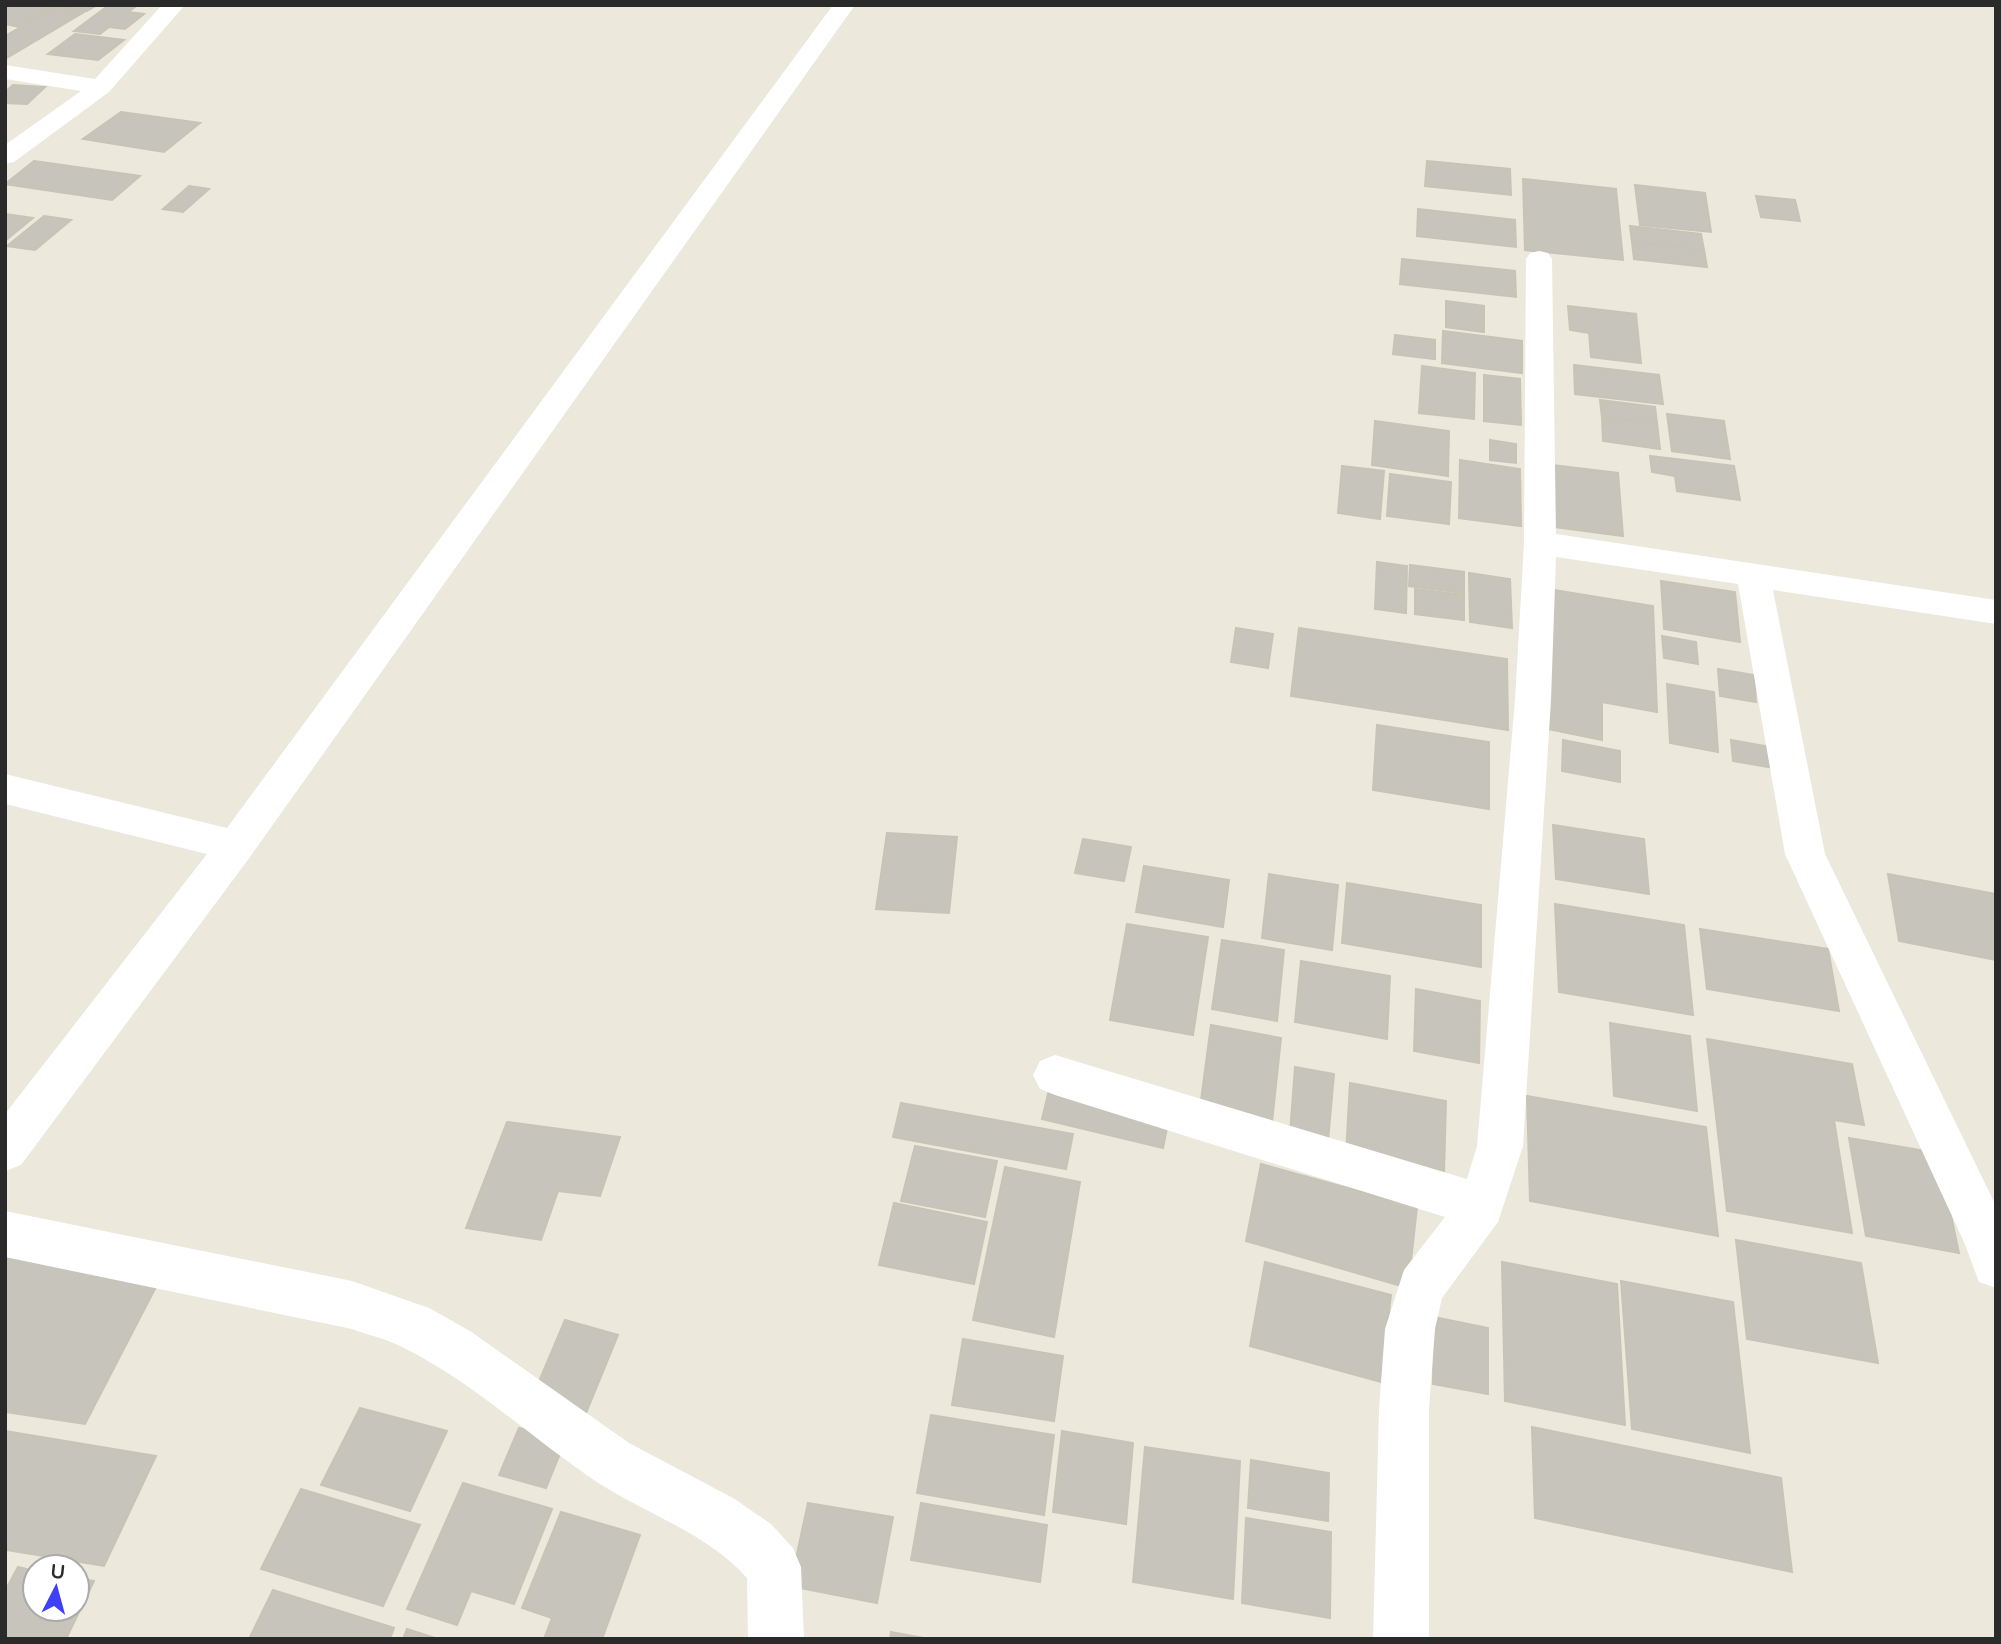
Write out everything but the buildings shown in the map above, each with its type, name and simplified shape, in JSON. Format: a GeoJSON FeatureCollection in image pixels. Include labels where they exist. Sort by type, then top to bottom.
{"type":"FeatureCollection","features":[{"type":"Feature","properties":{"kind":"street"},"geometry":{"type":"LineString","coordinates":[[5,157],[101,87],[174,5]]}},
{"type":"Feature","properties":{"kind":"street"},"geometry":{"type":"LineString","coordinates":[[5,1150],[236,846],[844,5]]}},
{"type":"Feature","properties":{"kind":"street"},"geometry":{"type":"LineString","coordinates":[[5,72],[101,87]]}},
{"type":"Feature","properties":{"kind":"street"},"geometry":{"type":"LineString","coordinates":[[1401,1639],[1404,1409],[1410,1329],[1421,1287],[1482,1206],[1500,1146],[1532,700],[1540,543],[1539,259]]}},
{"type":"Feature","properties":{"kind":"street"},"geometry":{"type":"LineString","coordinates":[[1540,543],[1996,612]]}},
{"type":"Feature","properties":{"kind":"street"},"geometry":{"type":"LineString","coordinates":[[1753,575],[1805,854],[1992,1247]]}},
{"type":"Feature","properties":{"kind":"street"},"geometry":{"type":"LineString","coordinates":[[5,789],[236,846]]}},
{"type":"Feature","properties":{"kind":"street"},"geometry":{"type":"LineString","coordinates":[[1055,1075],[1482,1206]]}},
{"type":"Feature","properties":{"kind":"street"},"geometry":{"type":"LineString","coordinates":[[5,1234],[352,1306],[412,1325],[453,1348],[611,1461],[714,1517],[752,1543],[774,1567],[776,1639]]}}]}
